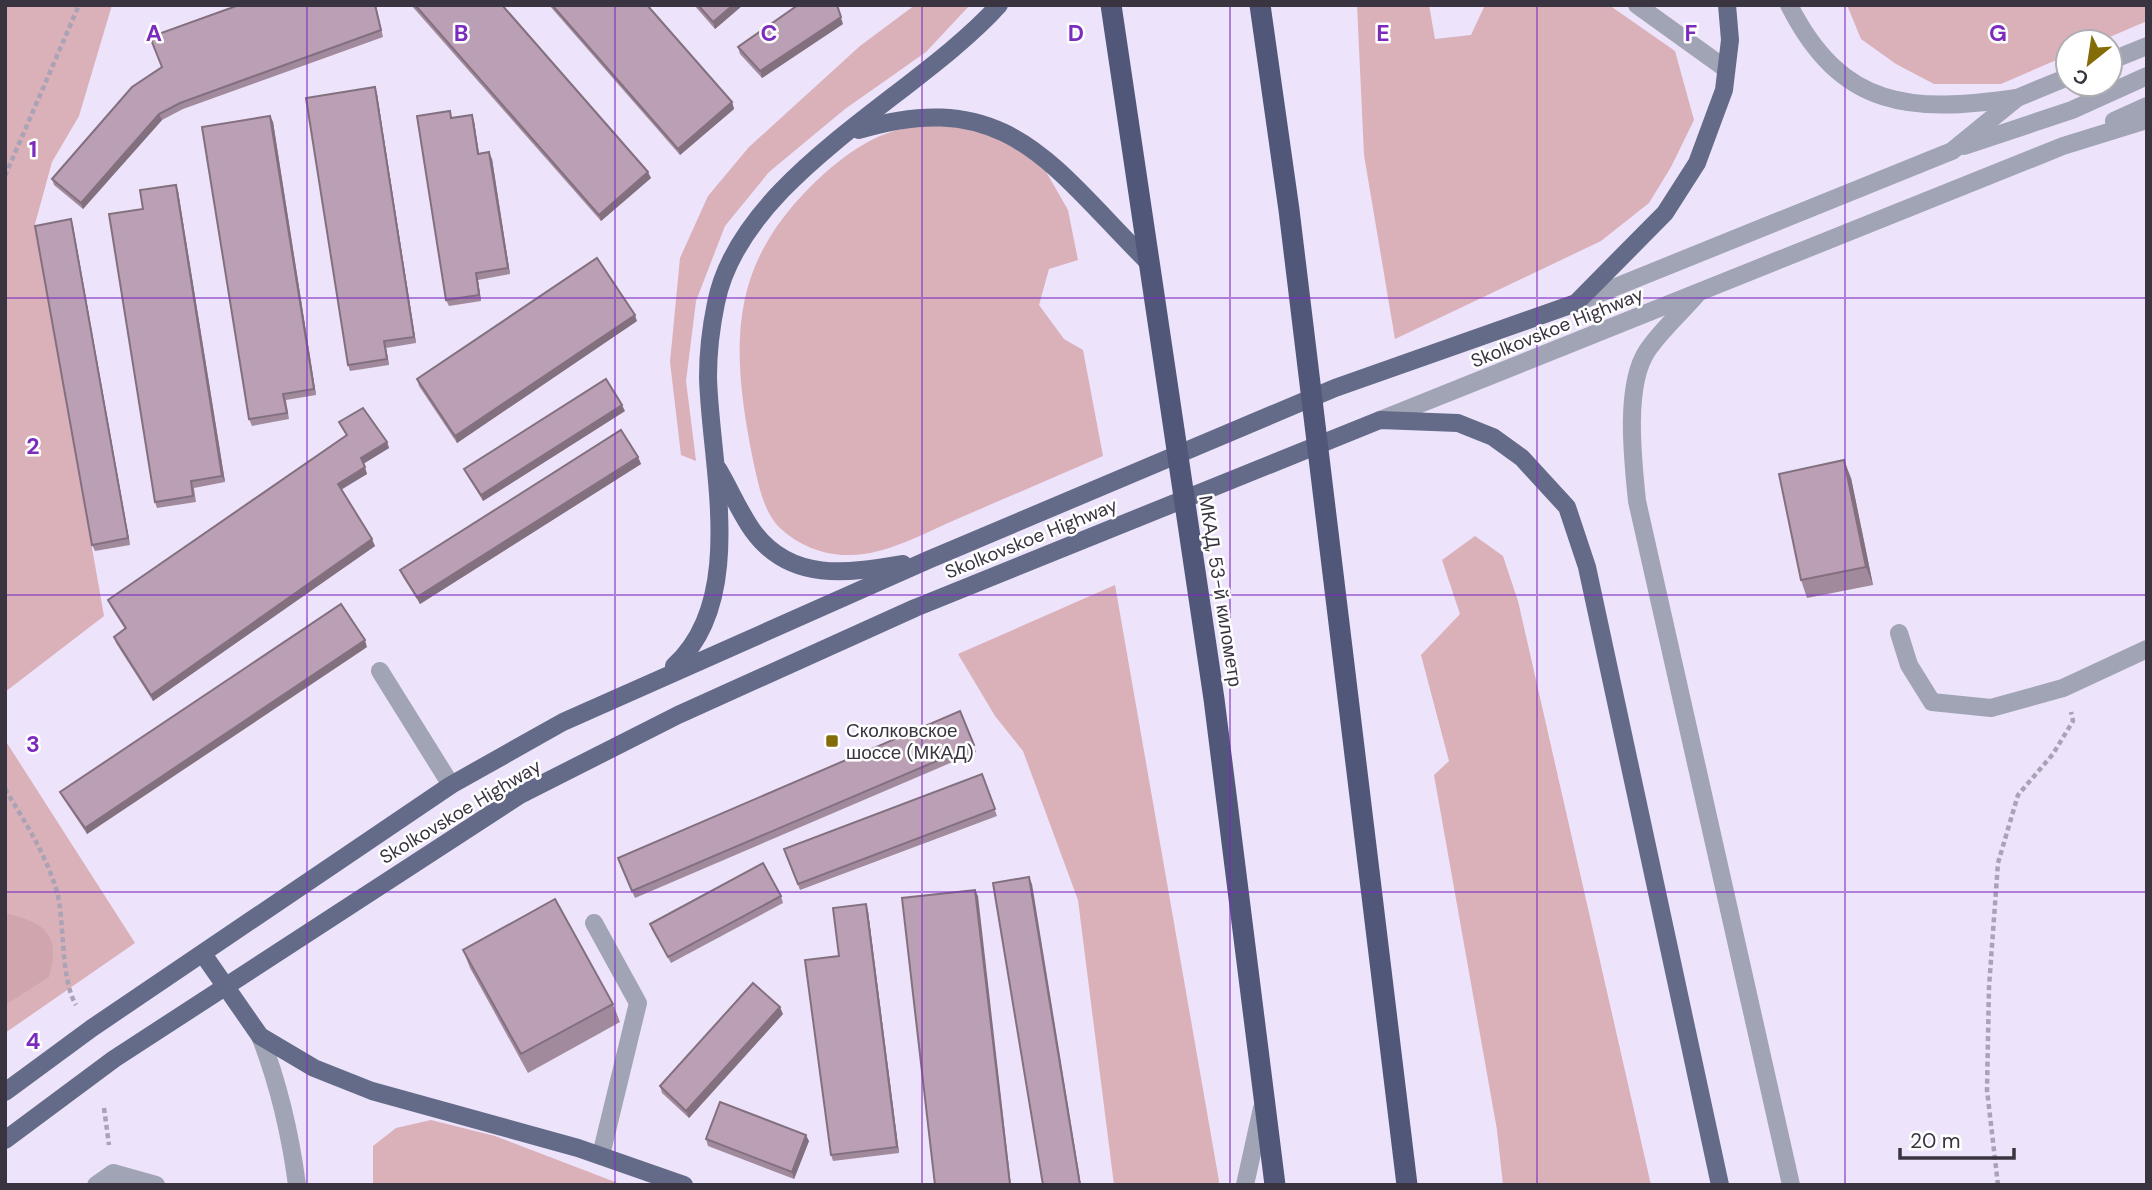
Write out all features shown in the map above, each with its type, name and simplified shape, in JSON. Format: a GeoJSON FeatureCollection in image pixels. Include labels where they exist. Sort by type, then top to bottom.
{"type":"FeatureCollection","features":[{"type":"Feature","properties":{"kind":"highway","name":"МКАД, 53-й километр"},"geometry":{"type":"LineString","coordinates":[[1111,5],[1214,699],[1275,1185]]}},
{"type":"Feature","properties":{"kind":"highway"},"geometry":{"type":"LineString","coordinates":[[1259,5],[1289,210],[1407,1185]]}},
{"type":"Feature","properties":{"kind":"main road"},"geometry":{"type":"LineString","coordinates":[[663,677],[691,651],[701,633],[718,561],[718,468],[708,377],[710,340],[720,291],[745,237],[764,209],[794,176],[971,36],[999,5]]}},
{"type":"Feature","properties":{"kind":"main road"},"geometry":{"type":"LineString","coordinates":[[1576,303],[1665,213],[1697,163],[1724,90],[1730,40],[1727,5]]}},
{"type":"Feature","properties":{"kind":"main road"},"geometry":{"type":"LineString","coordinates":[[849,133],[892,120],[929,117],[975,120],[1018,137],[1056,169],[1147,261]]}},
{"type":"Feature","properties":{"kind":"main road","name":"Skolkovskoe Highway"},"geometry":{"type":"LineString","coordinates":[[5,1092],[92,1028],[451,785],[563,722],[928,560],[1335,388],[1576,303]]}},
{"type":"Feature","properties":{"kind":"main road"},"geometry":{"type":"LineString","coordinates":[[1380,420],[1458,423],[1493,437],[1522,458],[1567,507],[1587,567],[1720,1185]]}},
{"type":"Feature","properties":{"kind":"main road","name":"Skolkovskoe Highway"},"geometry":{"type":"LineString","coordinates":[[5,1140],[114,1059],[520,795],[678,715],[915,608],[1380,420]]}},
{"type":"Feature","properties":{"kind":"main road"},"geometry":{"type":"LineString","coordinates":[[718,468],[754,531],[773,551],[807,568],[845,573],[928,560]]}},
{"type":"Feature","properties":{"kind":"main road"},"geometry":{"type":"LineString","coordinates":[[203,954],[260,1036],[314,1068],[372,1091],[461,1114],[601,1156],[684,1185]]}},
{"type":"Feature","properties":{"kind":"street"},"geometry":{"type":"LineString","coordinates":[[1637,5],[1726,69]]}},
{"type":"Feature","properties":{"kind":"street"},"geometry":{"type":"LineString","coordinates":[[1790,5],[1805,36],[1842,75],[1878,94],[1910,104],[1956,107],[2017,98]]}},
{"type":"Feature","properties":{"kind":"street"},"geometry":{"type":"LineString","coordinates":[[2124,55],[2147,46]]}},
{"type":"Feature","properties":{"kind":"street"},"geometry":{"type":"LineString","coordinates":[[1952,150],[2072,110],[2147,76]]}},
{"type":"Feature","properties":{"kind":"street","name":"Skolkovskoe Highway"},"geometry":{"type":"LineString","coordinates":[[1576,303],[1952,150],[2017,98],[2054,83]]}},
{"type":"Feature","properties":{"kind":"street"},"geometry":{"type":"LineString","coordinates":[[2063,146],[2147,106]]}},
{"type":"Feature","properties":{"kind":"street","name":"Skolkovskoe Highway"},"geometry":{"type":"LineString","coordinates":[[1380,420],[2063,146],[2147,120]]}},
{"type":"Feature","properties":{"kind":"street"},"geometry":{"type":"LineString","coordinates":[[1698,293],[1646,352],[1637,383],[1630,439],[1637,501],[1791,1185]]}},
{"type":"Feature","properties":{"kind":"street"},"geometry":{"type":"LineString","coordinates":[[1899,633],[1909,665],[1932,702],[1991,708],[2063,688],[2147,649]]}},
{"type":"Feature","properties":{"kind":"street"},"geometry":{"type":"LineString","coordinates":[[380,671],[451,785]]}},
{"type":"Feature","properties":{"kind":"street"},"geometry":{"type":"LineString","coordinates":[[594,923],[638,1003],[601,1156]]}},
{"type":"Feature","properties":{"kind":"street"},"geometry":{"type":"LineString","coordinates":[[260,1036],[277,1081],[290,1131],[297,1185]]}},
{"type":"Feature","properties":{"kind":"street"},"geometry":{"type":"LineString","coordinates":[[1245,1185],[1264,1097]]}},
{"type":"Feature","properties":{"kind":"street"},"geometry":{"type":"LineString","coordinates":[[96,1185],[113,1173],[156,1185]]}},
{"type":"Feature","properties":{"kind":"path"},"geometry":{"type":"LineString","coordinates":[[5,176],[79,5]]}},
{"type":"Feature","properties":{"kind":"path"},"geometry":{"type":"LineString","coordinates":[[1997,1185],[1987,1090],[1989,986],[1998,863],[2018,794],[2053,754],[2073,721],[2063,688]]}},
{"type":"Feature","properties":{"kind":"path"},"geometry":{"type":"LineString","coordinates":[[5,789],[43,853],[58,894],[73,1000]]}},
{"type":"Feature","properties":{"kind":"path"},"geometry":{"type":"LineString","coordinates":[[104,1108],[113,1173]]}},
{"type":"Feature","properties":{"kind":"shaded area"},"geometry":{"type":"Polygon","coordinates":[[[5,5],[112,5],[79,116],[52,162],[35,224],[104,616],[5,692],[5,5]]]}},
{"type":"Feature","properties":{"kind":"shaded area"},"geometry":{"type":"Polygon","coordinates":[[[915,5],[970,5],[926,52],[845,109],[769,172],[725,226],[696,301],[686,381],[696,461],[681,455],[670,362],[680,258],[708,196],[749,147],[860,46],[915,5]]]}},
{"type":"Feature","properties":{"kind":"shaded area"},"geometry":{"type":"Polygon","coordinates":[[[1357,5],[1429,5],[1435,39],[1471,35],[1485,5],[1609,5],[1675,51],[1694,120],[1671,167],[1649,203],[1601,241],[1395,339],[1364,155],[1357,5]]]}},
{"type":"Feature","properties":{"kind":"shaded area"},"geometry":{"type":"Polygon","coordinates":[[[1847,5],[2147,5],[2147,21],[2124,31],[2124,28],[2054,28],[2054,61],[2001,84],[1934,84],[1896,64],[1861,39],[1847,5]]]}},
{"type":"Feature","properties":{"kind":"shaded area"},"geometry":{"type":"Polygon","coordinates":[[[926,122],[974,125],[1040,161],[1068,210],[1078,260],[1049,269],[1039,305],[1064,339],[1083,350],[1103,456],[890,548],[847,555],[820,551],[803,544],[780,528],[769,514],[762,496],[748,433],[741,378],[741,323],[746,296],[754,270],[775,229],[815,182],[864,144],[885,134],[926,122]]]}},
{"type":"Feature","properties":{"kind":"shaded area"},"geometry":{"type":"Polygon","coordinates":[[[1475,536],[1503,556],[1518,601],[1651,1185],[1503,1185],[1497,1130],[1434,775],[1449,761],[1421,655],[1460,614],[1442,560],[1475,536]]]}},
{"type":"Feature","properties":{"kind":"shaded area"},"geometry":{"type":"Polygon","coordinates":[[[1115,585],[1219,1185],[1114,1185],[1078,900],[1023,751],[995,716],[958,654],[1115,585]]]}},
{"type":"Feature","properties":{"kind":"shaded area"},"geometry":{"type":"Polygon","coordinates":[[[5,740],[135,943],[5,1033],[5,740]]]}},
{"type":"Feature","properties":{"kind":"shaded area"},"geometry":{"type":"Polygon","coordinates":[[[5,913],[31,921],[40,927],[47,933],[53,951],[49,977],[5,1005],[5,913]]]}},
{"type":"Feature","properties":{"kind":"shaded area"},"geometry":{"type":"Polygon","coordinates":[[[431,1120],[495,1136],[623,1185],[373,1185],[373,1146],[396,1128],[431,1120]]]}},
{"type":"Feature","properties":{"kind":"building"},"geometry":{"type":"Polygon","coordinates":[[[239,5],[375,5],[381,30],[180,103],[159,114],[81,203],[52,179],[132,87],[162,67],[150,37],[239,5]]]}},
{"type":"Feature","properties":{"kind":"building"},"geometry":{"type":"Polygon","coordinates":[[[415,5],[502,5],[648,172],[599,215],[415,5]]]}},
{"type":"Feature","properties":{"kind":"building"},"geometry":{"type":"Polygon","coordinates":[[[552,5],[647,5],[732,102],[678,149],[552,5]]]}},
{"type":"Feature","properties":{"kind":"building"},"geometry":{"type":"Polygon","coordinates":[[[698,5],[733,5],[713,22],[698,5]]]}},
{"type":"Feature","properties":{"kind":"building"},"geometry":{"type":"Polygon","coordinates":[[[798,5],[837,5],[841,17],[760,71],[738,47],[798,5]]]}},
{"type":"Feature","properties":{"kind":"building"},"geometry":{"type":"Polygon","coordinates":[[[375,87],[414,337],[384,341],[387,359],[348,365],[306,98],[375,87]]]}},
{"type":"Feature","properties":{"kind":"building"},"geometry":{"type":"Polygon","coordinates":[[[450,111],[451,118],[472,115],[478,154],[489,152],[508,268],[476,273],[479,295],[446,300],[417,116],[450,111]]]}},
{"type":"Feature","properties":{"kind":"building"},"geometry":{"type":"Polygon","coordinates":[[[270,116],[314,389],[283,394],[287,413],[249,419],[202,127],[270,116]]]}},
{"type":"Feature","properties":{"kind":"building"},"geometry":{"type":"Polygon","coordinates":[[[176,185],[222,476],[191,481],[193,496],[155,502],[109,214],[143,209],[140,190],[176,185]]]}},
{"type":"Feature","properties":{"kind":"building"},"geometry":{"type":"Polygon","coordinates":[[[71,219],[128,538],[92,545],[35,226],[71,219]]]}},
{"type":"Feature","properties":{"kind":"building"},"geometry":{"type":"Polygon","coordinates":[[[597,258],[635,315],[455,436],[417,379],[597,258]]]}},
{"type":"Feature","properties":{"kind":"building"},"geometry":{"type":"Polygon","coordinates":[[[606,379],[622,405],[481,495],[464,469],[606,379]]]}},
{"type":"Feature","properties":{"kind":"building"},"geometry":{"type":"Polygon","coordinates":[[[363,408],[387,442],[361,458],[365,467],[338,484],[372,539],[151,695],[114,637],[126,628],[108,600],[347,435],[339,422],[363,408]]]}},
{"type":"Feature","properties":{"kind":"building"},"geometry":{"type":"Polygon","coordinates":[[[621,430],[638,457],[417,597],[400,570],[621,430]]]}},
{"type":"Feature","properties":{"kind":"building"},"geometry":{"type":"Polygon","coordinates":[[[1844,460],[1866,567],[1801,580],[1779,474],[1844,460]]]}},
{"type":"Feature","properties":{"kind":"building"},"geometry":{"type":"Polygon","coordinates":[[[341,604],[365,640],[85,828],[60,792],[341,604]]]}},
{"type":"Feature","properties":{"kind":"building"},"geometry":{"type":"Polygon","coordinates":[[[960,711],[974,745],[632,891],[618,858],[960,711]]]}},
{"type":"Feature","properties":{"kind":"building"},"geometry":{"type":"Polygon","coordinates":[[[982,774],[995,809],[798,884],[784,849],[982,774]]]}},
{"type":"Feature","properties":{"kind":"building"},"geometry":{"type":"Polygon","coordinates":[[[763,863],[781,896],[668,957],[650,924],[763,863]]]}},
{"type":"Feature","properties":{"kind":"building"},"geometry":{"type":"Polygon","coordinates":[[[1029,877],[1080,1185],[1043,1185],[993,883],[1029,877]]]}},
{"type":"Feature","properties":{"kind":"building"},"geometry":{"type":"Polygon","coordinates":[[[975,890],[1010,1185],[935,1185],[902,898],[975,890]]]}},
{"type":"Feature","properties":{"kind":"building"},"geometry":{"type":"Polygon","coordinates":[[[555,899],[613,1004],[521,1054],[463,950],[555,899]]]}},
{"type":"Feature","properties":{"kind":"building"},"geometry":{"type":"Polygon","coordinates":[[[866,904],[897,1147],[831,1155],[805,960],[839,956],[833,908],[866,904]]]}},
{"type":"Feature","properties":{"kind":"building"},"geometry":{"type":"Polygon","coordinates":[[[753,983],[780,1007],[686,1111],[660,1086],[753,983]]]}},
{"type":"Feature","properties":{"kind":"building"},"geometry":{"type":"Polygon","coordinates":[[[720,1102],[806,1135],[792,1172],[706,1139],[720,1102]]]}},
{"type":"Feature","properties":{"kind":"place","name":"Сколковское шоссе (МКАД)"},"geometry":{"type":"Point","coordinates":[832,741]}}]}
